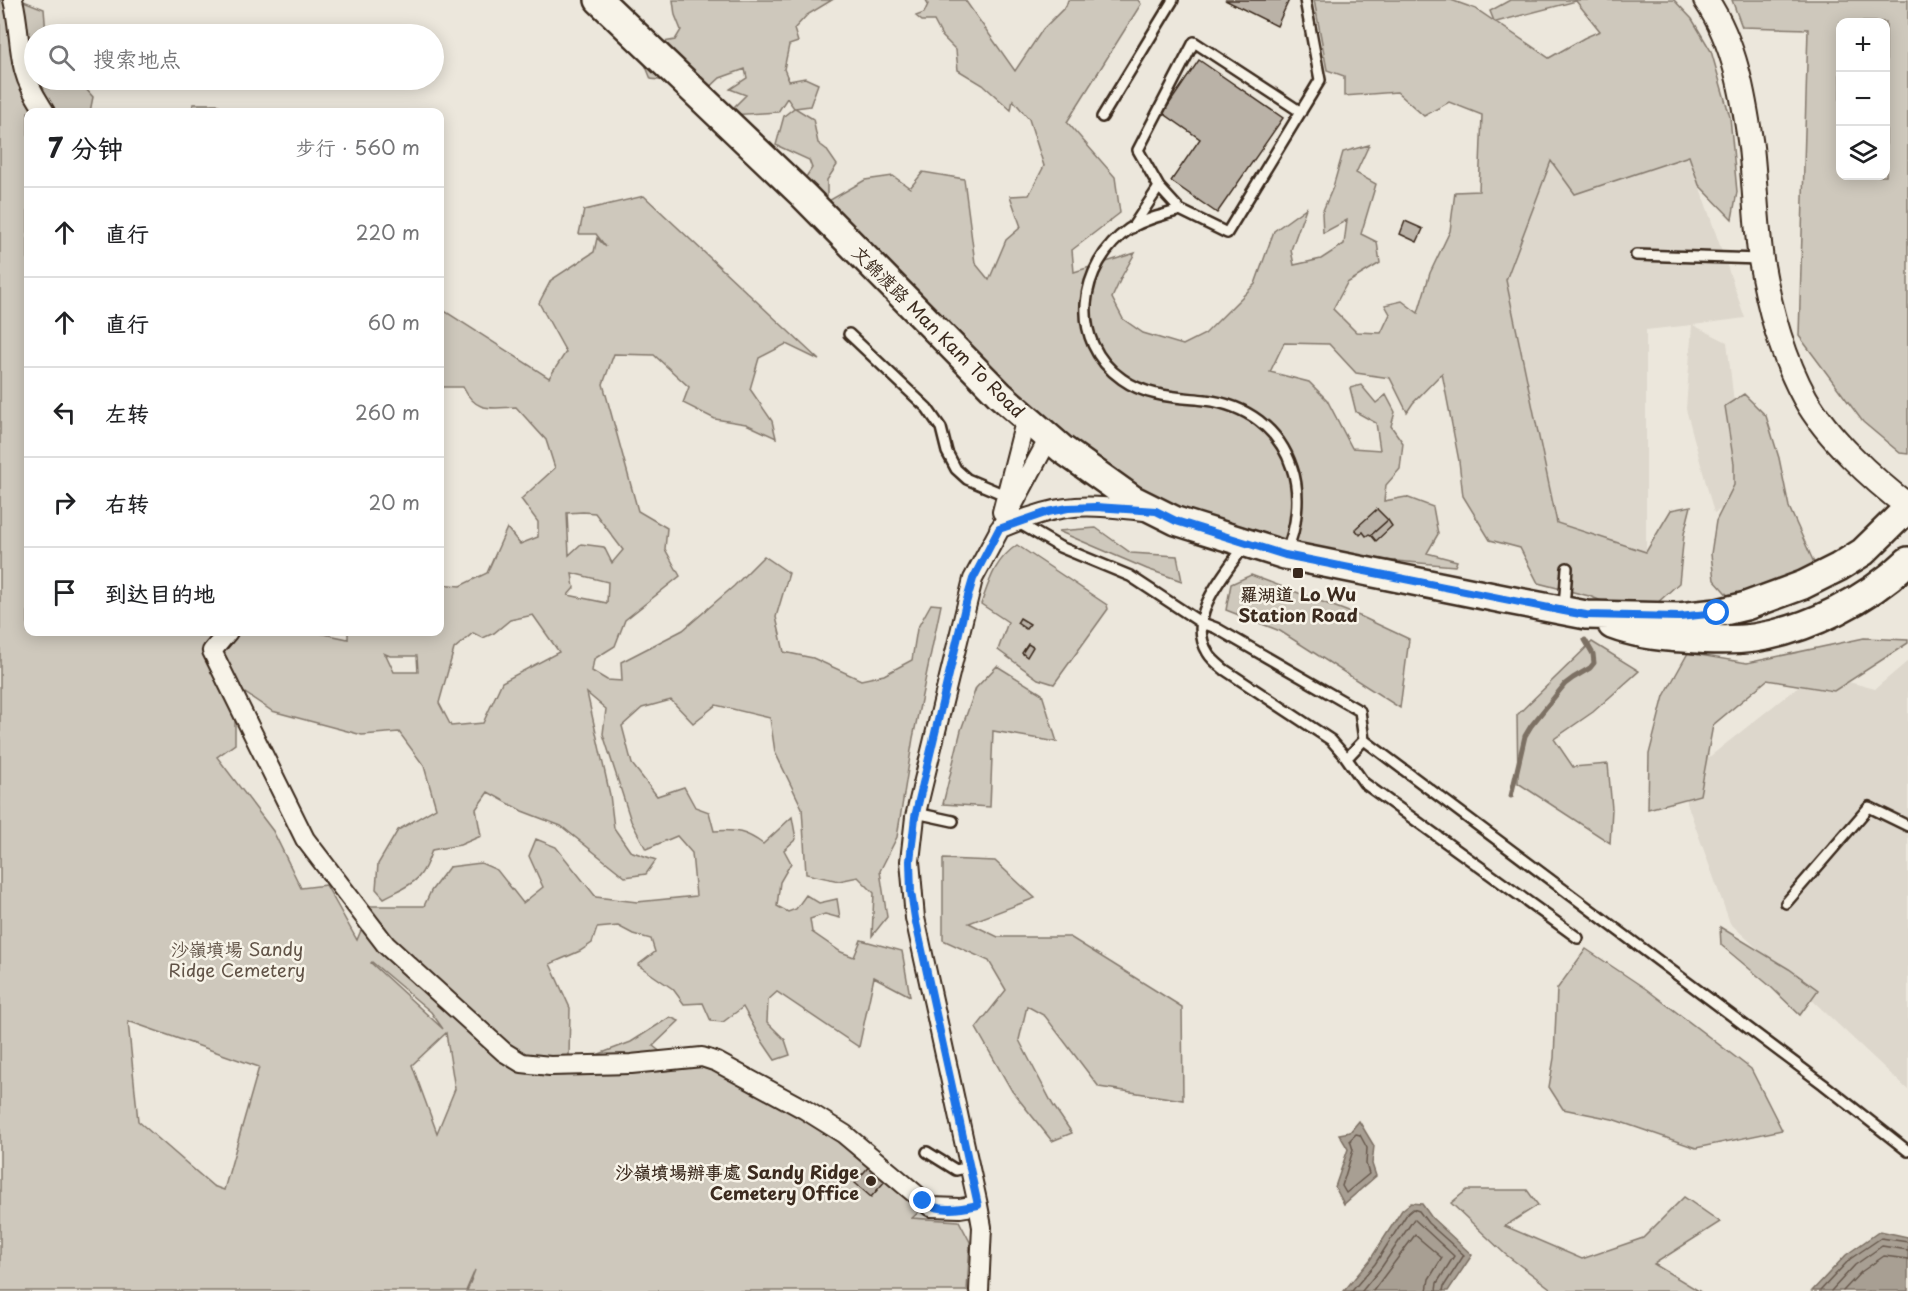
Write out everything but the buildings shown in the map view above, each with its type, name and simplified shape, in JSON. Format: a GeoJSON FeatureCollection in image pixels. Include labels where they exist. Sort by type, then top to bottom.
{"type":"FeatureCollection","features":[{"type":"Feature","properties":{"kind":"main road","name":"文錦渡路 Man Kam To Road"},"geometry":{"type":"LineString","coordinates":[[599,0],[804,196],[958,354],[1026,418],[1049,438],[1132,499],[1176,521],[1285,555],[1575,613],[1647,635],[1711,640],[1753,638],[1782,632],[1846,606],[1893,575],[1908,561]]}},
{"type":"Feature","properties":{"kind":"main road","name":"文錦渡路 Man Kam To Road"},"geometry":{"type":"LineString","coordinates":[[1575,613],[1700,616],[1773,598],[1830,572],[1863,552],[1908,507]]}},
{"type":"Feature","properties":{"kind":"street"},"geometry":{"type":"LineString","coordinates":[[13,0],[24,73]]}},
{"type":"Feature","properties":{"kind":"street"},"geometry":{"type":"LineString","coordinates":[[1706,0],[1727,42],[1744,98],[1754,174],[1761,259],[1784,351],[1805,398],[1821,421],[1854,459],[1908,507]]}},
{"type":"Feature","properties":{"kind":"street"},"geometry":{"type":"LineString","coordinates":[[32,90],[43,108]]}},
{"type":"Feature","properties":{"kind":"street"},"geometry":{"type":"LineString","coordinates":[[1007,525],[1005,495],[1026,418]]}},
{"type":"Feature","properties":{"kind":"street"},"geometry":{"type":"LineString","coordinates":[[979,1291],[982,1227],[915,918],[910,861],[916,813],[973,579],[1007,525],[1049,438]]}},
{"type":"Feature","properties":{"kind":"street"},"geometry":{"type":"LineString","coordinates":[[1007,525],[1068,508],[1096,507],[1156,511]]}},
{"type":"Feature","properties":{"kind":"street"},"geometry":{"type":"LineString","coordinates":[[225,636],[212,651],[305,839],[386,945],[504,1052],[522,1063],[550,1066],[631,1064],[702,1057],[717,1062],[804,1109],[844,1134],[931,1207],[960,1208],[978,1205]]}},
{"type":"Feature","properties":{"kind":"lane"},"geometry":{"type":"LineString","coordinates":[[1102,117],[1173,0]]}},
{"type":"Feature","properties":{"kind":"lane"},"geometry":{"type":"LineString","coordinates":[[1301,112],[1194,42],[1138,150],[1159,187],[1180,210],[1227,233],[1301,112],[1320,80],[1305,0]]}},
{"type":"Feature","properties":{"kind":"lane"},"geometry":{"type":"LineString","coordinates":[[1132,228],[1159,187]]}},
{"type":"Feature","properties":{"kind":"lane"},"geometry":{"type":"LineString","coordinates":[[1180,210],[1132,228],[1116,239],[1105,252],[1092,274],[1086,304],[1086,317],[1093,343],[1106,365],[1124,381],[1135,387],[1159,395],[1206,400],[1235,407],[1261,421],[1272,431],[1286,451],[1296,488],[1293,537],[1285,555]]}},
{"type":"Feature","properties":{"kind":"lane"},"geometry":{"type":"LineString","coordinates":[[1636,255],[1761,259]]}},
{"type":"Feature","properties":{"kind":"lane"},"geometry":{"type":"LineString","coordinates":[[849,334],[927,408],[941,428],[947,452],[956,468],[967,479],[1005,495]]}},
{"type":"Feature","properties":{"kind":"lane"},"geometry":{"type":"LineString","coordinates":[[1007,525],[1130,576],[1200,622],[1216,628],[1360,711],[1364,740],[1823,1084],[1908,1151]]}},
{"type":"Feature","properties":{"kind":"lane"},"geometry":{"type":"LineString","coordinates":[[1247,543],[1213,591],[1200,622],[1203,644],[1209,656],[1225,670],[1331,740],[1364,783],[1578,938]]}},
{"type":"Feature","properties":{"kind":"lane"},"geometry":{"type":"LineString","coordinates":[[1567,568],[1575,613]]}},
{"type":"Feature","properties":{"kind":"lane"},"geometry":{"type":"LineString","coordinates":[[1347,758],[1364,740]]}},
{"type":"Feature","properties":{"kind":"lane"},"geometry":{"type":"LineString","coordinates":[[1786,903],[1869,807],[1908,826]]}},
{"type":"Feature","properties":{"kind":"lane"},"geometry":{"type":"LineString","coordinates":[[916,813],[953,820]]}},
{"type":"Feature","properties":{"kind":"lane"},"geometry":{"type":"LineString","coordinates":[[927,1152],[956,1170],[970,1167]]}},
{"type":"Feature","properties":{"kind":"shaded area"},"geometry":{"type":"Polygon","coordinates":[[[1689,156],[1745,318],[1693,325],[1727,342],[1745,497],[1714,513],[1686,409],[1692,325],[1646,330],[1646,552],[1557,523],[1505,275],[1551,160],[1576,194],[1689,156]]]}},
{"type":"Feature","properties":{"kind":"shaded area"},"geometry":{"type":"Polygon","coordinates":[[[1908,661],[1908,1090],[1730,923],[1679,781],[1815,673],[1875,689],[1908,661]]]}},
{"type":"Feature","properties":{"kind":"green space","name":"沙嶺墳場 Sandy Ridge Cemetery"},"geometry":{"type":"Polygon","coordinates":[[[0,0],[21,0],[44,9],[45,24],[24,24],[24,90],[87,90],[93,97],[91,108],[24,108],[24,636],[334,636],[348,639],[348,636],[444,636],[444,584],[460,586],[487,573],[507,528],[520,544],[538,537],[538,522],[521,499],[555,468],[546,440],[516,407],[485,407],[473,401],[463,387],[444,387],[444,311],[549,378],[566,352],[539,303],[551,280],[594,252],[597,238],[606,247],[596,234],[579,234],[584,210],[644,196],[819,360],[786,344],[759,358],[750,389],[772,421],[776,438],[746,424],[715,419],[683,403],[689,387],[654,355],[614,354],[603,384],[638,511],[667,528],[665,549],[680,576],[625,620],[615,646],[594,659],[592,671],[607,680],[622,681],[621,662],[683,630],[734,586],[764,556],[789,573],[776,617],[784,652],[813,658],[861,680],[884,675],[912,660],[917,629],[931,604],[941,605],[913,738],[897,837],[880,871],[887,917],[872,936],[874,893],[858,877],[839,881],[806,874],[802,808],[775,752],[770,718],[716,705],[693,723],[671,700],[642,708],[622,726],[632,764],[657,796],[684,787],[695,807],[709,812],[714,831],[740,832],[763,844],[792,817],[796,839],[784,850],[791,863],[780,882],[777,906],[788,912],[796,909],[806,895],[819,903],[837,899],[840,918],[825,914],[810,919],[812,932],[841,952],[854,957],[861,940],[902,951],[910,996],[874,977],[859,1047],[777,992],[768,1000],[767,1022],[785,1040],[790,1055],[775,1060],[743,1007],[723,1022],[711,1021],[703,1003],[684,1004],[673,989],[638,965],[655,952],[651,939],[633,934],[618,926],[597,928],[592,943],[550,964],[570,1008],[569,1057],[594,1056],[631,1042],[670,1017],[679,1021],[653,1046],[670,1059],[717,1062],[750,1079],[929,1203],[912,1218],[959,1221],[970,1242],[967,1291],[467,1291],[475,1270],[466,1291],[0,1291],[0,0]],[[567,513],[569,555],[581,544],[604,547],[612,563],[623,550],[595,513],[567,513]],[[572,573],[574,588],[568,595],[607,603],[608,582],[572,573]],[[533,615],[510,620],[494,633],[483,638],[473,633],[454,649],[439,703],[451,726],[483,723],[502,682],[559,652],[533,615]],[[383,653],[394,672],[418,672],[417,656],[390,656],[383,653]],[[239,689],[235,711],[235,744],[217,757],[273,831],[301,888],[326,885],[357,940],[371,906],[424,906],[431,891],[449,867],[481,863],[497,870],[523,903],[543,887],[529,856],[536,839],[556,847],[596,897],[637,902],[696,896],[692,853],[677,836],[646,849],[631,821],[603,734],[606,709],[587,693],[610,795],[614,828],[630,851],[656,860],[646,874],[625,877],[561,826],[522,811],[488,792],[476,809],[481,836],[460,845],[432,850],[424,869],[415,881],[384,898],[376,889],[378,864],[398,830],[436,808],[424,766],[399,732],[362,735],[272,711],[239,689]],[[371,963],[443,1029],[431,1012],[371,963]],[[128,1021],[138,1121],[213,1186],[224,1190],[259,1067],[128,1021]],[[446,1033],[412,1065],[437,1133],[455,1089],[446,1033]]]}},
{"type":"Feature","properties":{"kind":"green space"},"geometry":{"type":"Polygon","coordinates":[[[673,0],[832,0],[807,15],[794,29],[798,42],[789,45],[784,69],[789,81],[805,78],[818,84],[810,106],[795,108],[813,119],[818,143],[826,149],[837,165],[827,180],[827,202],[865,180],[893,176],[910,188],[923,172],[964,179],[975,263],[989,280],[1006,240],[1021,227],[1010,196],[1029,195],[1044,166],[1029,119],[1013,100],[1011,110],[983,85],[958,70],[956,50],[942,36],[934,21],[922,21],[916,16],[924,13],[928,4],[926,0],[965,0],[1015,71],[1043,29],[1066,6],[1068,0],[1138,0],[1141,4],[1067,122],[1115,177],[1120,213],[1072,250],[1074,272],[1135,253],[1112,298],[1123,319],[1143,333],[1183,345],[1205,334],[1255,284],[1274,231],[1306,208],[1291,250],[1294,265],[1321,259],[1344,244],[1347,220],[1323,233],[1322,213],[1333,187],[1343,152],[1369,145],[1356,173],[1376,184],[1361,234],[1377,242],[1380,263],[1347,283],[1333,309],[1356,332],[1381,333],[1390,314],[1385,305],[1402,301],[1418,313],[1430,273],[1450,231],[1455,192],[1479,191],[1482,115],[1449,102],[1424,116],[1397,92],[1344,96],[1344,76],[1327,70],[1314,0],[1451,0],[1476,9],[1494,21],[1490,11],[1510,0],[1674,0],[1692,19],[1711,51],[1730,117],[1737,192],[1732,219],[1699,185],[1689,156],[1575,194],[1551,161],[1506,280],[1557,523],[1646,552],[1671,510],[1691,506],[1684,534],[1679,583],[1654,606],[1620,608],[1589,596],[1538,583],[1520,548],[1490,540],[1463,496],[1459,461],[1442,373],[1407,412],[1390,378],[1356,373],[1329,344],[1284,343],[1270,372],[1309,382],[1327,400],[1352,448],[1380,450],[1376,423],[1356,412],[1350,388],[1361,385],[1376,403],[1386,395],[1395,412],[1391,426],[1403,443],[1400,469],[1386,485],[1384,501],[1406,497],[1433,507],[1438,534],[1427,553],[1457,561],[1455,566],[1372,559],[1302,558],[1114,486],[798,189],[812,168],[809,160],[776,145],[784,116],[794,108],[787,98],[778,112],[730,115],[732,109],[746,95],[730,89],[747,78],[745,69],[720,78],[706,91],[692,84],[651,79],[645,64],[658,43],[675,40],[681,30],[675,15],[673,0]],[[1576,1],[1496,22],[1549,58],[1600,31],[1576,1]]]}},
{"type":"Feature","properties":{"kind":"green space"},"geometry":{"type":"Polygon","coordinates":[[[1732,0],[1908,0],[1908,454],[1900,453],[1863,422],[1799,336],[1808,29],[1742,27],[1732,0]]]}},
{"type":"Feature","properties":{"kind":"green space"},"geometry":{"type":"Polygon","coordinates":[[[193,104],[217,104],[222,108],[192,108],[193,104]]]}},
{"type":"Feature","properties":{"kind":"green space"},"geometry":{"type":"Polygon","coordinates":[[[1744,394],[1766,416],[1779,458],[1789,507],[1815,565],[1733,601],[1714,580],[1711,554],[1716,521],[1734,485],[1734,464],[1725,406],[1744,394]]]}},
{"type":"Feature","properties":{"kind":"green space"},"geometry":{"type":"Polygon","coordinates":[[[1096,528],[1131,553],[1177,556],[1182,581],[1147,569],[1058,531],[1096,528]]]}},
{"type":"Feature","properties":{"kind":"green space"},"geometry":{"type":"Polygon","coordinates":[[[1017,545],[1107,605],[1108,609],[1054,684],[1038,679],[998,650],[1008,622],[981,604],[998,564],[1017,545]]]}},
{"type":"Feature","properties":{"kind":"green space"},"geometry":{"type":"Polygon","coordinates":[[[1251,575],[1362,617],[1409,639],[1400,708],[1280,631],[1226,610],[1231,584],[1251,575]]]}},
{"type":"Feature","properties":{"kind":"green space"},"geometry":{"type":"Polygon","coordinates":[[[1864,638],[1908,640],[1908,643],[1834,691],[1767,680],[1713,725],[1700,795],[1648,809],[1649,754],[1664,696],[1688,653],[1747,663],[1864,638]]]}},
{"type":"Feature","properties":{"kind":"green space"},"geometry":{"type":"Polygon","coordinates":[[[1592,642],[1639,671],[1593,712],[1554,739],[1573,767],[1608,764],[1612,809],[1610,843],[1518,783],[1517,715],[1592,642]]]}},
{"type":"Feature","properties":{"kind":"green space"},"geometry":{"type":"Polygon","coordinates":[[[997,666],[1042,694],[1057,742],[993,731],[990,807],[943,804],[961,730],[976,688],[997,666]]]}},
{"type":"Feature","properties":{"kind":"green space"},"geometry":{"type":"Polygon","coordinates":[[[943,859],[995,861],[1035,898],[969,923],[998,937],[1070,937],[1182,1007],[1183,1100],[1099,1087],[1045,1016],[1027,1006],[1019,1040],[1053,1105],[1072,1133],[1052,1141],[1012,1091],[976,1028],[1006,990],[989,961],[943,940],[943,859]]]}},
{"type":"Feature","properties":{"kind":"green space"},"geometry":{"type":"Polygon","coordinates":[[[1720,927],[1789,969],[1818,990],[1800,1015],[1770,986],[1721,945],[1720,927]]]}},
{"type":"Feature","properties":{"kind":"green space"},"geometry":{"type":"Polygon","coordinates":[[[1586,949],[1646,989],[1751,1069],[1782,1130],[1696,1148],[1612,1119],[1563,1109],[1549,1087],[1554,1058],[1557,989],[1586,949]]]}},
{"type":"Feature","properties":{"kind":"green space"},"geometry":{"type":"Polygon","coordinates":[[[1467,1190],[1527,1190],[1538,1205],[1505,1226],[1582,1259],[1643,1238],[1684,1197],[1720,1222],[1654,1264],[1699,1291],[1554,1291],[1505,1254],[1451,1203],[1467,1190]]]}},
{"type":"Feature","properties":{"kind":"water"},"geometry":{"type":"Polygon","coordinates":[[[1359,1121],[1374,1146],[1372,1164],[1376,1176],[1344,1204],[1335,1187],[1348,1149],[1339,1134],[1350,1132],[1359,1121]]]}},
{"type":"Feature","properties":{"kind":"water"},"geometry":{"type":"Polygon","coordinates":[[[1411,1203],[1422,1204],[1432,1218],[1472,1255],[1448,1291],[1344,1291],[1370,1260],[1402,1210],[1411,1203]]]}},
{"type":"Feature","properties":{"kind":"water"},"geometry":{"type":"Polygon","coordinates":[[[1880,1231],[1908,1237],[1908,1291],[1812,1291],[1846,1255],[1880,1231]]]}},
{"type":"Feature","properties":{"kind":"waterway"},"geometry":{"type":"LineString","coordinates":[[1511,796],[1525,736],[1531,726],[1565,684],[1594,663],[1593,654],[1585,640]]}},
{"type":"Feature","properties":{"kind":"place","name":"羅湖道 Lo Wu Station Road"},"geometry":{"type":"Point","coordinates":[1298,573]}},
{"type":"Feature","properties":{"kind":"place","name":"沙嶺墳場辦事處 Sandy Ridge Cemetery Office"},"geometry":{"type":"Point","coordinates":[871,1181]}},
{"type":"Feature","properties":{"kind":"route"},"geometry":{"type":"LineString","coordinates":[[923,1201],[931,1207],[953,1209],[978,1205],[915,918],[910,861],[915,817],[966,603],[973,579],[999,529],[1048,512],[1068,508],[1096,507],[1156,511],[1176,521],[1285,555],[1586,615],[1679,617],[1717,613]]}}]}
